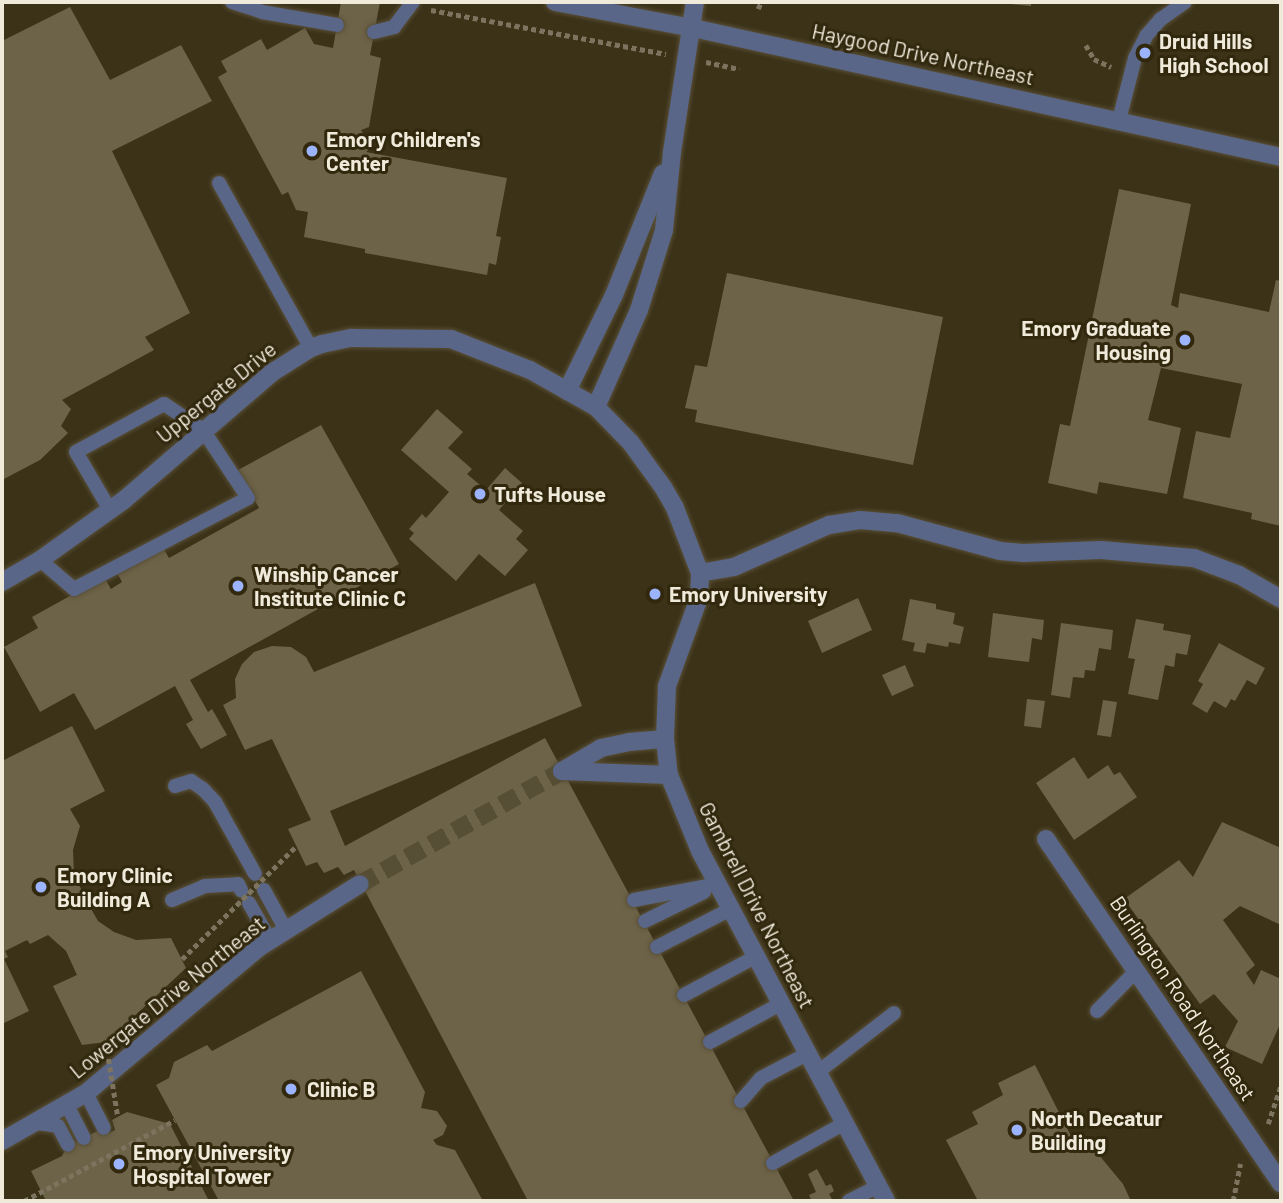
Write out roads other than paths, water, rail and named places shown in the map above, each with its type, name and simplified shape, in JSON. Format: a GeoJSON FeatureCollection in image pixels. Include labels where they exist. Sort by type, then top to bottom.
{"type":"FeatureCollection","features":[{"type":"Feature","properties":{"kind":"street","name":"Haygood Drive Northeast"},"geometry":{"type":"LineString","coordinates":[[555,2],[693,28],[1281,157]]}},
{"type":"Feature","properties":{"kind":"street"},"geometry":{"type":"LineString","coordinates":[[597,407],[639,310],[664,230],[672,152],[695,2]]}},
{"type":"Feature","properties":{"kind":"street"},"geometry":{"type":"LineString","coordinates":[[568,391],[614,295],[672,152]]}},
{"type":"Feature","properties":{"kind":"street","name":"Uppergate Drive"},"geometry":{"type":"LineString","coordinates":[[2,582],[40,560],[110,510],[273,372],[311,348],[351,338],[451,339],[530,370],[597,407],[631,443],[663,487],[675,508],[700,573]]}},
{"type":"Feature","properties":{"kind":"street"},"geometry":{"type":"LineString","coordinates":[[700,573],[734,567],[830,525],[860,520],[897,523],[1000,551],[1023,553],[1101,550],[1194,558],[1239,575],[1281,599]]}},
{"type":"Feature","properties":{"kind":"street","name":"Gambrell Drive Northeast"},"geometry":{"type":"LineString","coordinates":[[700,573],[699,598],[667,686],[665,739],[669,775],[700,851],[882,1194]]}},
{"type":"Feature","properties":{"kind":"street"},"geometry":{"type":"LineString","coordinates":[[665,739],[601,748],[562,771],[669,775]]}},
{"type":"Feature","properties":{"kind":"street","name":"Burlington Road Northeast"},"geometry":{"type":"LineString","coordinates":[[1046,839],[1281,1183]]}},
{"type":"Feature","properties":{"kind":"street","name":"Lowergate Drive Northeast"},"geometry":{"type":"LineString","coordinates":[[2,1141],[86,1093],[270,940],[360,884]]}},
{"type":"Feature","properties":{"kind":"lane"},"geometry":{"type":"LineString","coordinates":[[232,2],[262,12],[337,25]]}},
{"type":"Feature","properties":{"kind":"lane"},"geometry":{"type":"LineString","coordinates":[[374,32],[394,27],[413,2]]}},
{"type":"Feature","properties":{"kind":"lane"},"geometry":{"type":"LineString","coordinates":[[1119,120],[1135,58],[1146,36],[1161,19],[1185,2]]}},
{"type":"Feature","properties":{"kind":"lane"},"geometry":{"type":"LineString","coordinates":[[219,184],[311,348]]}},
{"type":"Feature","properties":{"kind":"lane"},"geometry":{"type":"LineString","coordinates":[[40,560],[74,589],[248,498],[203,430],[164,404],[76,452],[110,510]]}},
{"type":"Feature","properties":{"kind":"lane"},"geometry":{"type":"LineString","coordinates":[[175,786],[191,782],[204,789],[215,802],[255,874]]}},
{"type":"Feature","properties":{"kind":"lane"},"geometry":{"type":"LineString","coordinates":[[172,900],[205,886],[238,884],[242,890]]}},
{"type":"Feature","properties":{"kind":"lane"},"geometry":{"type":"LineString","coordinates":[[634,900],[718,884]]}},
{"type":"Feature","properties":{"kind":"lane"},"geometry":{"type":"LineString","coordinates":[[645,921],[718,884]]}},
{"type":"Feature","properties":{"kind":"lane"},"geometry":{"type":"LineString","coordinates":[[264,890],[286,930]]}},
{"type":"Feature","properties":{"kind":"lane"},"geometry":{"type":"LineString","coordinates":[[249,903],[270,940]]}},
{"type":"Feature","properties":{"kind":"lane"},"geometry":{"type":"LineString","coordinates":[[657,947],[731,909]]}},
{"type":"Feature","properties":{"kind":"lane"},"geometry":{"type":"LineString","coordinates":[[684,995],[757,956]]}},
{"type":"Feature","properties":{"kind":"lane"},"geometry":{"type":"LineString","coordinates":[[1097,1011],[1136,971]]}},
{"type":"Feature","properties":{"kind":"lane"},"geometry":{"type":"LineString","coordinates":[[710,1042],[782,1003]]}},
{"type":"Feature","properties":{"kind":"lane"},"geometry":{"type":"LineString","coordinates":[[818,1072],[894,1013]]}},
{"type":"Feature","properties":{"kind":"lane"},"geometry":{"type":"LineString","coordinates":[[741,1101],[761,1079],[809,1054]]}},
{"type":"Feature","properties":{"kind":"lane"},"geometry":{"type":"LineString","coordinates":[[86,1093],[104,1128]]}},
{"type":"Feature","properties":{"kind":"lane"},"geometry":{"type":"LineString","coordinates":[[66,1105],[84,1138]]}},
{"type":"Feature","properties":{"kind":"lane"},"geometry":{"type":"LineString","coordinates":[[37,1123],[58,1126],[68,1146]]}},
{"type":"Feature","properties":{"kind":"lane"},"geometry":{"type":"LineString","coordinates":[[773,1163],[845,1123]]}},
{"type":"Feature","properties":{"kind":"lane"},"geometry":{"type":"LineString","coordinates":[[849,1201],[882,1194]]}},
{"type":"Feature","properties":{"kind":"tunnel"},"geometry":{"type":"LineString","coordinates":[[360,884],[562,771]]}},
{"type":"Feature","properties":{"kind":"place","name":"Druid Hills High School"},"geometry":{"type":"Point","coordinates":[1145,53]}},
{"type":"Feature","properties":{"kind":"place","name":"Emory Children's Center"},"geometry":{"type":"Point","coordinates":[312,151]}},
{"type":"Feature","properties":{"kind":"place","name":"Emory Graduate Housing"},"geometry":{"type":"Point","coordinates":[1185,340]}},
{"type":"Feature","properties":{"kind":"place","name":"Tufts House"},"geometry":{"type":"Point","coordinates":[480,494]}},
{"type":"Feature","properties":{"kind":"place","name":"Winship Cancer Institute Clinic C"},"geometry":{"type":"Point","coordinates":[238,586]}},
{"type":"Feature","properties":{"kind":"place","name":"Emory University"},"geometry":{"type":"Point","coordinates":[655,594]}},
{"type":"Feature","properties":{"kind":"place","name":"Emory Clinic Building A"},"geometry":{"type":"Point","coordinates":[41,887]}},
{"type":"Feature","properties":{"kind":"place","name":"Clinic B"},"geometry":{"type":"Point","coordinates":[291,1089]}},
{"type":"Feature","properties":{"kind":"place","name":"North Decatur Building"},"geometry":{"type":"Point","coordinates":[1017,1130]}},
{"type":"Feature","properties":{"kind":"place","name":"Emory University Hospital Tower"},"geometry":{"type":"Point","coordinates":[119,1164]}}]}
